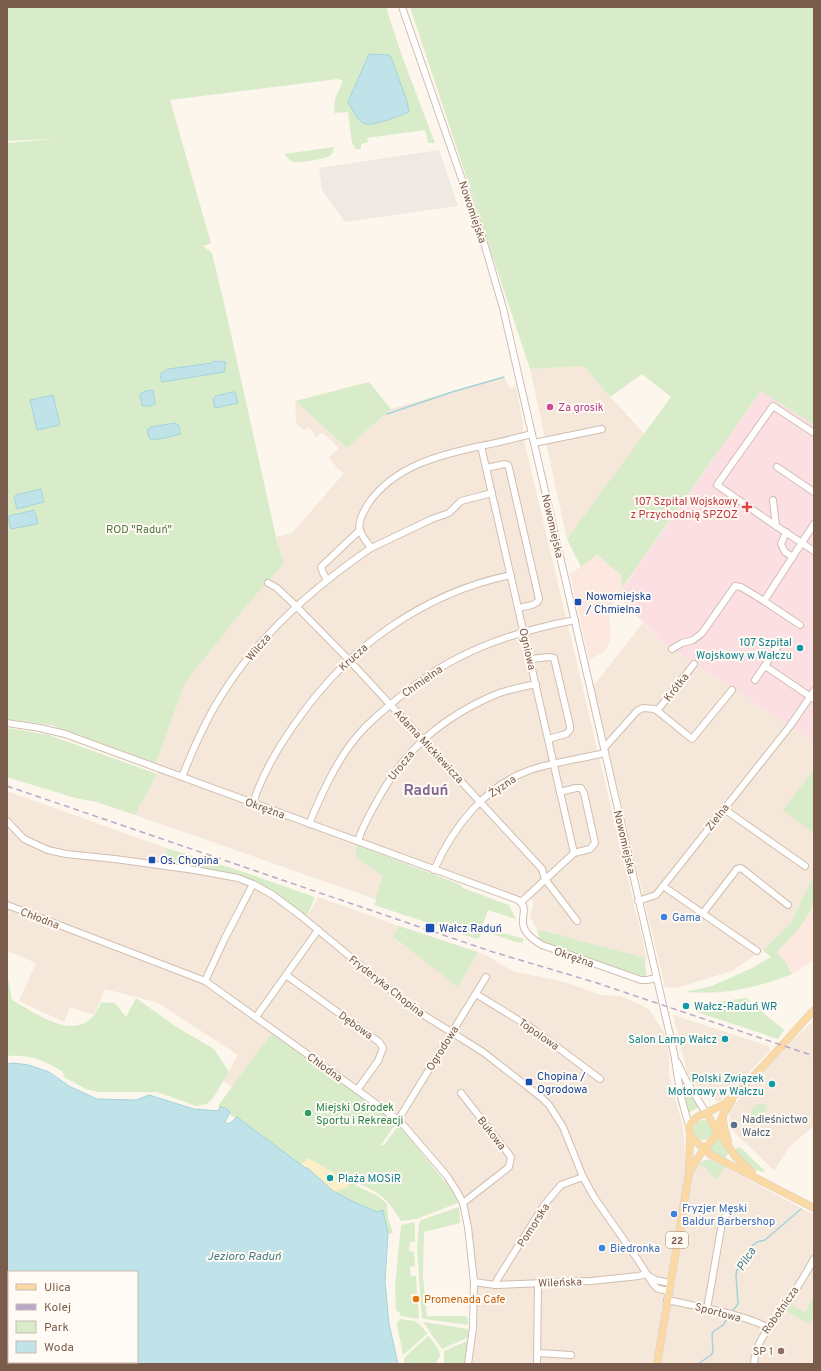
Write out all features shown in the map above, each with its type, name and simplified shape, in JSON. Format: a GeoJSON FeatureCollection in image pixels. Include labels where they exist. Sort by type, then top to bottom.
{"type":"FeatureCollection","features":[{"type":"Feature","properties":{"kind":"main road"},"geometry":{"type":"LineString","coordinates":[[814,1010],[736,1094],[721,1106],[694,1119],[690,1130],[693,1139],[711,1155],[814,1208]]}},
{"type":"Feature","properties":{"kind":"main road"},"geometry":{"type":"LineString","coordinates":[[689,1173],[704,1149],[714,1138],[725,1111],[736,1094]]}},
{"type":"Feature","properties":{"kind":"main road"},"geometry":{"type":"LineString","coordinates":[[725,1111],[723,1124],[732,1151]]}},
{"type":"Feature","properties":{"kind":"main road"},"geometry":{"type":"LineString","coordinates":[[706,1113],[744,1166],[763,1181]]}},
{"type":"Feature","properties":{"kind":"main road","name":"22"},"geometry":{"type":"LineString","coordinates":[[657,1364],[689,1173],[690,1130]]}},
{"type":"Feature","properties":{"kind":"street","name":"Nowomiejska"},"geometry":{"type":"LineString","coordinates":[[402,7],[484,243],[503,308],[674,1053],[679,1084],[690,1130]]}},
{"type":"Feature","properties":{"kind":"street"},"geometry":{"type":"LineString","coordinates":[[814,433],[773,406],[717,485],[814,551]]}},
{"type":"Feature","properties":{"kind":"street"},"geometry":{"type":"LineString","coordinates":[[534,443],[602,429]]}},
{"type":"Feature","properties":{"kind":"street"},"geometry":{"type":"LineString","coordinates":[[371,548],[360,530],[360,522],[373,497],[394,477],[428,459],[532,434]]}},
{"type":"Feature","properties":{"kind":"street","name":"Ogniowa"},"geometry":{"type":"LineString","coordinates":[[481,446],[574,853]]}},
{"type":"Feature","properties":{"kind":"street"},"geometry":{"type":"LineString","coordinates":[[486,468],[505,464],[508,465],[511,476],[539,599],[536,604],[518,608]]}},
{"type":"Feature","properties":{"kind":"street"},"geometry":{"type":"LineString","coordinates":[[777,467],[814,492]]}},
{"type":"Feature","properties":{"kind":"street","name":"Wilcza"},"geometry":{"type":"LineString","coordinates":[[182,777],[211,714],[229,683],[264,639],[296,606],[371,548],[432,519],[449,513],[461,501],[492,493]]}},
{"type":"Feature","properties":{"kind":"street"},"geometry":{"type":"LineString","coordinates":[[773,500],[776,526]]}},
{"type":"Feature","properties":{"kind":"street"},"geometry":{"type":"LineString","coordinates":[[764,601],[814,524]]}},
{"type":"Feature","properties":{"kind":"street"},"geometry":{"type":"LineString","coordinates":[[328,580],[321,567],[360,530]]}},
{"type":"Feature","properties":{"kind":"street"},"geometry":{"type":"LineString","coordinates":[[786,532],[781,544],[785,552],[793,557]]}},
{"type":"Feature","properties":{"kind":"street","name":"Krucza"},"geometry":{"type":"LineString","coordinates":[[253,803],[273,756],[283,740],[309,703],[348,660],[392,625],[432,602],[482,583],[511,575]]}},
{"type":"Feature","properties":{"kind":"street","name":"Adama Mickiewicza"},"geometry":{"type":"LineString","coordinates":[[268,583],[277,588],[296,606],[480,801],[542,869],[545,879],[577,921]]}},
{"type":"Feature","properties":{"kind":"street"},"geometry":{"type":"LineString","coordinates":[[672,649],[682,643],[693,640],[702,633],[735,586],[741,587],[800,625]]}},
{"type":"Feature","properties":{"kind":"street","name":"Chmielna"},"geometry":{"type":"LineString","coordinates":[[309,824],[325,790],[348,748],[359,734],[412,687],[453,660],[476,649],[531,630],[575,620]]}},
{"type":"Feature","properties":{"kind":"street"},"geometry":{"type":"LineString","coordinates":[[755,680],[777,648]]}},
{"type":"Feature","properties":{"kind":"street"},"geometry":{"type":"LineString","coordinates":[[531,660],[549,657],[554,658],[570,726],[570,730],[566,734],[548,739]]}},
{"type":"Feature","properties":{"kind":"street","name":"Krótka"},"geometry":{"type":"LineString","coordinates":[[657,711],[694,664]]}},
{"type":"Feature","properties":{"kind":"street"},"geometry":{"type":"LineString","coordinates":[[765,666],[813,695]]}},
{"type":"Feature","properties":{"kind":"street","name":"Urocza"},"geometry":{"type":"LineString","coordinates":[[358,841],[374,806],[392,775],[423,740],[451,718],[477,704],[498,694],[536,684]]}},
{"type":"Feature","properties":{"kind":"street"},"geometry":{"type":"LineString","coordinates":[[604,751],[637,711],[643,708],[655,709],[692,739],[732,690]]}},
{"type":"Feature","properties":{"kind":"street","name":"Zielna"},"geometry":{"type":"LineString","coordinates":[[638,901],[656,895],[813,695]]}},
{"type":"Feature","properties":{"kind":"street","name":"Okrężna"},"geometry":{"type":"LineString","coordinates":[[7,722],[65,734],[521,902],[524,909],[524,928],[533,939],[542,945],[641,980],[656,978]]}},
{"type":"Feature","properties":{"kind":"street","name":"Żyzna"},"geometry":{"type":"LineString","coordinates":[[434,870],[456,830],[480,801],[500,786],[516,776],[530,770],[604,751]]}},
{"type":"Feature","properties":{"kind":"street"},"geometry":{"type":"LineString","coordinates":[[521,902],[574,853],[590,849],[596,842],[584,792],[581,788],[576,788],[560,792]]}},
{"type":"Feature","properties":{"kind":"street"},"geometry":{"type":"LineString","coordinates":[[724,808],[805,866]]}},
{"type":"Feature","properties":{"kind":"street","name":"Fryderyka Chopina"},"geometry":{"type":"LineString","coordinates":[[7,821],[24,839],[48,850],[66,854],[195,870],[238,878],[273,895],[318,930],[402,1000],[493,1059],[527,1084],[550,1105],[563,1127],[583,1177],[655,1287],[669,1291]]}},
{"type":"Feature","properties":{"kind":"street"},"geometry":{"type":"LineString","coordinates":[[703,912],[737,869],[741,868],[788,905]]}},
{"type":"Feature","properties":{"kind":"street"},"geometry":{"type":"LineString","coordinates":[[205,981],[253,884]]}},
{"type":"Feature","properties":{"kind":"street"},"geometry":{"type":"LineString","coordinates":[[663,886],[703,912],[757,951]]}},
{"type":"Feature","properties":{"kind":"street","name":"Chłodna"},"geometry":{"type":"LineString","coordinates":[[7,905],[205,981],[398,1120],[447,1176],[463,1203],[468,1227],[474,1282],[473,1328],[468,1364]]}},
{"type":"Feature","properties":{"kind":"street"},"geometry":{"type":"LineString","coordinates":[[256,1017],[318,930]]}},
{"type":"Feature","properties":{"kind":"street","name":"Dębowa"},"geometry":{"type":"LineString","coordinates":[[286,975],[379,1042],[383,1048],[378,1061],[357,1090]]}},
{"type":"Feature","properties":{"kind":"street","name":"Ogrodowa"},"geometry":{"type":"LineString","coordinates":[[398,1120],[486,978]]}},
{"type":"Feature","properties":{"kind":"street","name":"Topolowa"},"geometry":{"type":"LineString","coordinates":[[476,994],[534,1029],[600,1078]]}},
{"type":"Feature","properties":{"kind":"street","name":"Nowomiejska"},"geometry":{"type":"LineString","coordinates":[[674,1053],[684,1078],[706,1113]]}},
{"type":"Feature","properties":{"kind":"street","name":"Bukowa"},"geometry":{"type":"LineString","coordinates":[[461,1093],[510,1157],[509,1167],[463,1203]]}},
{"type":"Feature","properties":{"kind":"street","name":"Pomorska"},"geometry":{"type":"LineString","coordinates":[[495,1285],[544,1205],[561,1185],[583,1177]]}},
{"type":"Feature","properties":{"kind":"street"},"geometry":{"type":"LineString","coordinates":[[707,1309],[722,1223],[730,1209]]}},
{"type":"Feature","properties":{"kind":"street","name":"Robotnicza"},"geometry":{"type":"LineString","coordinates":[[754,1364],[758,1344],[811,1270],[814,1259]]}},
{"type":"Feature","properties":{"kind":"street"},"geometry":{"type":"LineString","coordinates":[[647,1275],[655,1280],[670,1283]]}},
{"type":"Feature","properties":{"kind":"street","name":"Wileńska"},"geometry":{"type":"LineString","coordinates":[[474,1282],[495,1285],[591,1281],[647,1275]]}},
{"type":"Feature","properties":{"kind":"street"},"geometry":{"type":"LineString","coordinates":[[537,1364],[538,1283]]}},
{"type":"Feature","properties":{"kind":"street","name":"Sportowa"},"geometry":{"type":"LineString","coordinates":[[667,1300],[727,1314],[761,1324],[768,1328]]}},
{"type":"Feature","properties":{"kind":"street"},"geometry":{"type":"LineString","coordinates":[[538,1353],[571,1355]]}},
{"type":"Feature","properties":{"kind":"shaded area"},"geometry":{"type":"Polygon","coordinates":[[[439,150],[458,206],[345,222],[322,190],[319,168],[439,150]]]}},
{"type":"Feature","properties":{"kind":"shaded area"},"geometry":{"type":"Polygon","coordinates":[[[584,366],[610,397],[645,434],[567,539],[530,369],[584,366]]]}},
{"type":"Feature","properties":{"kind":"shaded area"},"geometry":{"type":"Polygon","coordinates":[[[504,377],[510,388],[516,387],[523,423],[523,436],[647,959],[537,929],[530,917],[534,902],[523,894],[516,896],[407,855],[357,845],[355,856],[383,876],[375,899],[135,815],[157,774],[156,763],[185,683],[247,605],[284,564],[276,537],[292,533],[344,473],[337,468],[329,457],[339,448],[323,433],[315,437],[310,427],[304,430],[296,423],[295,401],[347,448],[391,409],[504,377]]]}},
{"type":"Feature","properties":{"kind":"shaded area","name":"107 Szpital Wojskowy z Przychodnią SPZOZ"},"geometry":{"type":"Polygon","coordinates":[[[761,391],[814,425],[814,742],[665,644],[617,596],[761,391]]]}},
{"type":"Feature","properties":{"kind":"shaded area"},"geometry":{"type":"Polygon","coordinates":[[[597,555],[621,575],[622,588],[609,614],[611,639],[605,651],[589,660],[570,573],[597,555]]]}},
{"type":"Feature","properties":{"kind":"shaded area"},"geometry":{"type":"Polygon","coordinates":[[[643,623],[665,644],[814,742],[814,769],[784,810],[814,834],[814,874],[791,923],[763,950],[732,971],[676,988],[665,987],[593,686],[643,623]]]}},
{"type":"Feature","properties":{"kind":"shaded area"},"geometry":{"type":"Polygon","coordinates":[[[7,791],[166,848],[168,866],[252,886],[273,898],[305,922],[318,897],[399,926],[393,938],[459,986],[478,952],[486,955],[512,971],[565,982],[601,995],[621,996],[649,1009],[664,1032],[669,1054],[669,1074],[683,1126],[685,1159],[700,1163],[704,1160],[710,1159],[814,1215],[814,1364],[468,1364],[474,1282],[463,1203],[424,1146],[398,1120],[242,1094],[223,1081],[238,1055],[158,1003],[105,989],[94,1015],[70,1007],[64,1022],[19,1001],[36,963],[7,951],[7,791]]]}},
{"type":"Feature","properties":{"kind":"shaded area"},"geometry":{"type":"Polygon","coordinates":[[[814,900],[814,960],[792,974],[785,961],[776,952],[785,944],[808,916],[814,900]]]}},
{"type":"Feature","properties":{"kind":"shaded area"},"geometry":{"type":"Polygon","coordinates":[[[673,1015],[769,1046],[770,1051],[719,1102],[699,1089],[694,1084],[687,1072],[673,1015]]]}},
{"type":"Feature","properties":{"kind":"shaded area"},"geometry":{"type":"Polygon","coordinates":[[[814,1020],[814,1126],[789,1147],[774,1171],[731,1129],[729,1113],[740,1098],[786,1047],[814,1020]]]}},
{"type":"Feature","properties":{"kind":"green space","name":"ROD \"Raduń\""},"geometry":{"type":"Polygon","coordinates":[[[7,7],[386,7],[402,56],[435,143],[428,143],[425,130],[367,138],[368,142],[361,144],[361,149],[356,149],[352,143],[348,112],[334,113],[335,99],[343,81],[338,79],[170,100],[211,243],[203,246],[212,253],[276,537],[284,564],[247,605],[185,683],[156,763],[51,725],[7,719],[7,143],[55,139],[7,141],[7,7]]]}},
{"type":"Feature","properties":{"kind":"green space"},"geometry":{"type":"Polygon","coordinates":[[[410,7],[814,7],[814,425],[761,391],[622,588],[621,575],[597,555],[581,567],[567,539],[671,397],[642,374],[610,397],[584,366],[530,369],[410,7]]]}},
{"type":"Feature","properties":{"kind":"green space"},"geometry":{"type":"Polygon","coordinates":[[[334,147],[332,154],[329,156],[308,161],[294,162],[284,154],[334,147]]]}},
{"type":"Feature","properties":{"kind":"green space"},"geometry":{"type":"Polygon","coordinates":[[[369,382],[391,409],[347,448],[295,401],[369,382]]]}},
{"type":"Feature","properties":{"kind":"green space"},"geometry":{"type":"Polygon","coordinates":[[[7,728],[49,735],[157,774],[135,815],[96,802],[75,798],[7,777],[7,728]]]}},
{"type":"Feature","properties":{"kind":"green space"},"geometry":{"type":"Polygon","coordinates":[[[814,769],[814,834],[783,810],[814,769]]]}},
{"type":"Feature","properties":{"kind":"green space"},"geometry":{"type":"Polygon","coordinates":[[[357,845],[509,905],[516,919],[488,910],[482,927],[524,939],[522,943],[483,931],[477,939],[374,905],[377,900],[375,899],[383,876],[355,856],[357,845]]]}},
{"type":"Feature","properties":{"kind":"green space"},"geometry":{"type":"Polygon","coordinates":[[[166,848],[235,869],[315,897],[307,916],[301,916],[253,884],[168,866],[166,848]]]}},
{"type":"Feature","properties":{"kind":"green space"},"geometry":{"type":"Polygon","coordinates":[[[814,874],[814,899],[809,913],[805,921],[777,952],[785,961],[792,974],[753,987],[713,992],[685,992],[712,986],[754,967],[771,957],[763,950],[791,923],[814,874]]]}},
{"type":"Feature","properties":{"kind":"green space"},"geometry":{"type":"Polygon","coordinates":[[[399,926],[478,952],[458,987],[393,937],[399,926]]]}},
{"type":"Feature","properties":{"kind":"green space"},"geometry":{"type":"Polygon","coordinates":[[[537,929],[645,958],[646,977],[540,943],[537,929]]]}},
{"type":"Feature","properties":{"kind":"green space"},"geometry":{"type":"Polygon","coordinates":[[[7,972],[12,1000],[42,1017],[65,1025],[75,1026],[85,1023],[95,1014],[101,1002],[115,1003],[126,1017],[136,998],[175,1026],[214,1049],[229,1072],[213,1098],[207,1104],[196,1106],[157,1092],[98,1092],[86,1089],[64,1077],[63,1072],[42,1061],[24,1056],[7,1056],[7,972]]]}},
{"type":"Feature","properties":{"kind":"green space"},"geometry":{"type":"Polygon","coordinates":[[[746,998],[784,1030],[778,1039],[697,1012],[700,1004],[746,998]]]}},
{"type":"Feature","properties":{"kind":"green space","name":"Miejski Ośrodek Sportu i Rekreacji"},"geometry":{"type":"Polygon","coordinates":[[[274,1030],[398,1120],[381,1145],[384,1145],[397,1127],[402,1129],[454,1193],[458,1203],[416,1219],[401,1221],[387,1201],[377,1193],[356,1182],[355,1185],[378,1196],[387,1204],[388,1218],[393,1233],[388,1234],[383,1210],[377,1212],[333,1191],[304,1167],[218,1106],[274,1030]]]}},
{"type":"Feature","properties":{"kind":"green space"},"geometry":{"type":"Polygon","coordinates":[[[693,1094],[700,1107],[688,1113],[684,1098],[693,1094]]]}},
{"type":"Feature","properties":{"kind":"green space"},"geometry":{"type":"Polygon","coordinates":[[[758,1104],[765,1104],[767,1108],[762,1116],[756,1120],[752,1118],[750,1113],[754,1106],[758,1104]]]}},
{"type":"Feature","properties":{"kind":"green space"},"geometry":{"type":"Polygon","coordinates":[[[703,1120],[710,1123],[713,1130],[710,1137],[703,1140],[696,1137],[693,1130],[696,1123],[703,1120]]]}},
{"type":"Feature","properties":{"kind":"green space"},"geometry":{"type":"Polygon","coordinates":[[[718,1137],[729,1153],[724,1159],[709,1150],[718,1137]]]}},
{"type":"Feature","properties":{"kind":"green space"},"geometry":{"type":"Polygon","coordinates":[[[738,1147],[741,1148],[765,1171],[762,1172],[743,1161],[735,1150],[738,1147]]]}},
{"type":"Feature","properties":{"kind":"green space"},"geometry":{"type":"Polygon","coordinates":[[[705,1160],[711,1160],[725,1167],[716,1180],[704,1166],[698,1166],[705,1160]]]}},
{"type":"Feature","properties":{"kind":"green space"},"geometry":{"type":"Polygon","coordinates":[[[459,1207],[460,1223],[424,1232],[423,1277],[427,1316],[465,1316],[468,1318],[468,1325],[422,1318],[417,1249],[419,1223],[421,1220],[459,1207]]]}},
{"type":"Feature","properties":{"kind":"green space"},"geometry":{"type":"Polygon","coordinates":[[[414,1222],[415,1242],[410,1242],[409,1251],[414,1252],[415,1266],[410,1267],[411,1276],[416,1276],[417,1294],[411,1294],[412,1304],[418,1304],[418,1319],[401,1316],[396,1310],[395,1286],[401,1225],[414,1222]]]}},
{"type":"Feature","properties":{"kind":"green space"},"geometry":{"type":"Polygon","coordinates":[[[814,1296],[814,1316],[809,1324],[786,1311],[792,1301],[794,1303],[793,1306],[805,1312],[814,1296]]]}},
{"type":"Feature","properties":{"kind":"green space"},"geometry":{"type":"Polygon","coordinates":[[[400,1319],[416,1322],[427,1333],[403,1355],[397,1324],[400,1319]]]}},
{"type":"Feature","properties":{"kind":"green space"},"geometry":{"type":"Polygon","coordinates":[[[423,1322],[468,1329],[469,1337],[442,1349],[423,1322]]]}},
{"type":"Feature","properties":{"kind":"green space"},"geometry":{"type":"Polygon","coordinates":[[[428,1336],[439,1350],[440,1356],[435,1364],[404,1364],[404,1359],[406,1356],[428,1336]]]}},
{"type":"Feature","properties":{"kind":"green space"},"geometry":{"type":"Polygon","coordinates":[[[469,1340],[466,1364],[444,1364],[444,1351],[469,1340]]]}},
{"type":"Feature","properties":{"kind":"sand","name":"Plaża MOSiR"},"geometry":{"type":"Polygon","coordinates":[[[308,1158],[351,1182],[347,1187],[335,1192],[333,1191],[301,1165],[308,1158]]]}},
{"type":"Feature","properties":{"kind":"water"},"geometry":{"type":"Polygon","coordinates":[[[369,54],[389,55],[391,57],[407,101],[409,112],[373,124],[363,123],[356,116],[348,102],[369,54]]]}},
{"type":"Feature","properties":{"kind":"water"},"geometry":{"type":"Polygon","coordinates":[[[214,361],[226,362],[224,372],[162,382],[160,374],[168,369],[212,363],[214,361]]]}},
{"type":"Feature","properties":{"kind":"water"},"geometry":{"type":"Polygon","coordinates":[[[153,390],[155,404],[142,406],[140,394],[153,390]]]}},
{"type":"Feature","properties":{"kind":"water"},"geometry":{"type":"Polygon","coordinates":[[[235,392],[238,403],[215,408],[213,399],[216,396],[235,392]]]}},
{"type":"Feature","properties":{"kind":"water"},"geometry":{"type":"Polygon","coordinates":[[[53,395],[60,425],[37,430],[30,400],[53,395]]]}},
{"type":"Feature","properties":{"kind":"water"},"geometry":{"type":"Polygon","coordinates":[[[175,423],[179,426],[180,434],[151,440],[149,438],[147,430],[151,427],[175,423]]]}},
{"type":"Feature","properties":{"kind":"water"},"geometry":{"type":"Polygon","coordinates":[[[41,489],[44,502],[17,509],[14,497],[16,495],[41,489]]]}},
{"type":"Feature","properties":{"kind":"water"},"geometry":{"type":"Polygon","coordinates":[[[34,510],[38,522],[37,524],[11,529],[8,518],[9,516],[34,510]]]}},
{"type":"Feature","properties":{"kind":"water","name":"Jezioro Raduń"},"geometry":{"type":"Polygon","coordinates":[[[13,1063],[29,1065],[49,1072],[69,1086],[97,1099],[136,1100],[149,1095],[194,1109],[218,1111],[220,1107],[226,1108],[230,1112],[225,1122],[229,1124],[237,1117],[304,1167],[309,1169],[333,1191],[377,1212],[383,1210],[388,1234],[385,1281],[389,1324],[398,1364],[7,1364],[7,1064],[13,1063]]]}},
{"type":"Feature","properties":{"kind":"waterway"},"geometry":{"type":"LineString","coordinates":[[387,414],[452,392],[504,377]]}},
{"type":"Feature","properties":{"kind":"waterway","name":"Pilca"},"geometry":{"type":"LineString","coordinates":[[731,1313],[738,1304],[737,1270],[750,1258],[752,1246],[757,1242],[765,1240],[801,1209]]}},
{"type":"Feature","properties":{"kind":"waterway","name":"Pilca"},"geometry":{"type":"LineString","coordinates":[[698,1364],[713,1352],[712,1334],[723,1325],[729,1316]]}},
{"type":"Feature","properties":{"kind":"railway"},"geometry":{"type":"LineString","coordinates":[[7,786],[493,952],[597,983],[814,1056]]}},
{"type":"Feature","properties":{"kind":"place","name":"Za grosik"},"geometry":{"type":"Point","coordinates":[550,407]}},
{"type":"Feature","properties":{"kind":"place","name":"107 Szpital Wojskowy z Przychodnią SPZOZ"},"geometry":{"type":"Point","coordinates":[747,507]}},
{"type":"Feature","properties":{"kind":"place","name":"Nowomiejska / Chmielna"},"geometry":{"type":"Point","coordinates":[578,602]}},
{"type":"Feature","properties":{"kind":"place","name":"107 Szpital Wojskowy w Wałczu"},"geometry":{"type":"Point","coordinates":[800,648]}},
{"type":"Feature","properties":{"kind":"place","name":"Os. Chopina"},"geometry":{"type":"Point","coordinates":[152,860]}},
{"type":"Feature","properties":{"kind":"place","name":"Gama"},"geometry":{"type":"Point","coordinates":[664,917]}},
{"type":"Feature","properties":{"kind":"place","name":"Wałcz Raduń"},"geometry":{"type":"Point","coordinates":[430,928]}},
{"type":"Feature","properties":{"kind":"place","name":"Wałcz-Raduń WR"},"geometry":{"type":"Point","coordinates":[686,1006]}},
{"type":"Feature","properties":{"kind":"place","name":"Salon Lamp Wałcz"},"geometry":{"type":"Point","coordinates":[725,1039]}},
{"type":"Feature","properties":{"kind":"place","name":"Chopina / Ogrodowa"},"geometry":{"type":"Point","coordinates":[529,1082]}},
{"type":"Feature","properties":{"kind":"place","name":"Polski Związek Motorowy w Wałczu"},"geometry":{"type":"Point","coordinates":[772,1084]}},
{"type":"Feature","properties":{"kind":"place","name":"Miejski Ośrodek Sportu i Rekreacji"},"geometry":{"type":"Point","coordinates":[308,1113]}},
{"type":"Feature","properties":{"kind":"place","name":"Nadleśnictwo Wałcz"},"geometry":{"type":"Point","coordinates":[734,1125]}},
{"type":"Feature","properties":{"kind":"place","name":"Plaża MOSiR"},"geometry":{"type":"Point","coordinates":[330,1178]}},
{"type":"Feature","properties":{"kind":"place","name":"Fryzjer Męski Baldur Barbershop"},"geometry":{"type":"Point","coordinates":[674,1214]}},
{"type":"Feature","properties":{"kind":"place","name":"Biedronka"},"geometry":{"type":"Point","coordinates":[602,1248]}},
{"type":"Feature","properties":{"kind":"place","name":"Promenada Cafe"},"geometry":{"type":"Point","coordinates":[416,1299]}},
{"type":"Feature","properties":{"kind":"place","name":"SP 1"},"geometry":{"type":"Point","coordinates":[781,1351]}},
{"type":"Feature","properties":{"kind":"district","name":"Raduń"},"geometry":{"type":"Point","coordinates":[426,790]}}]}
